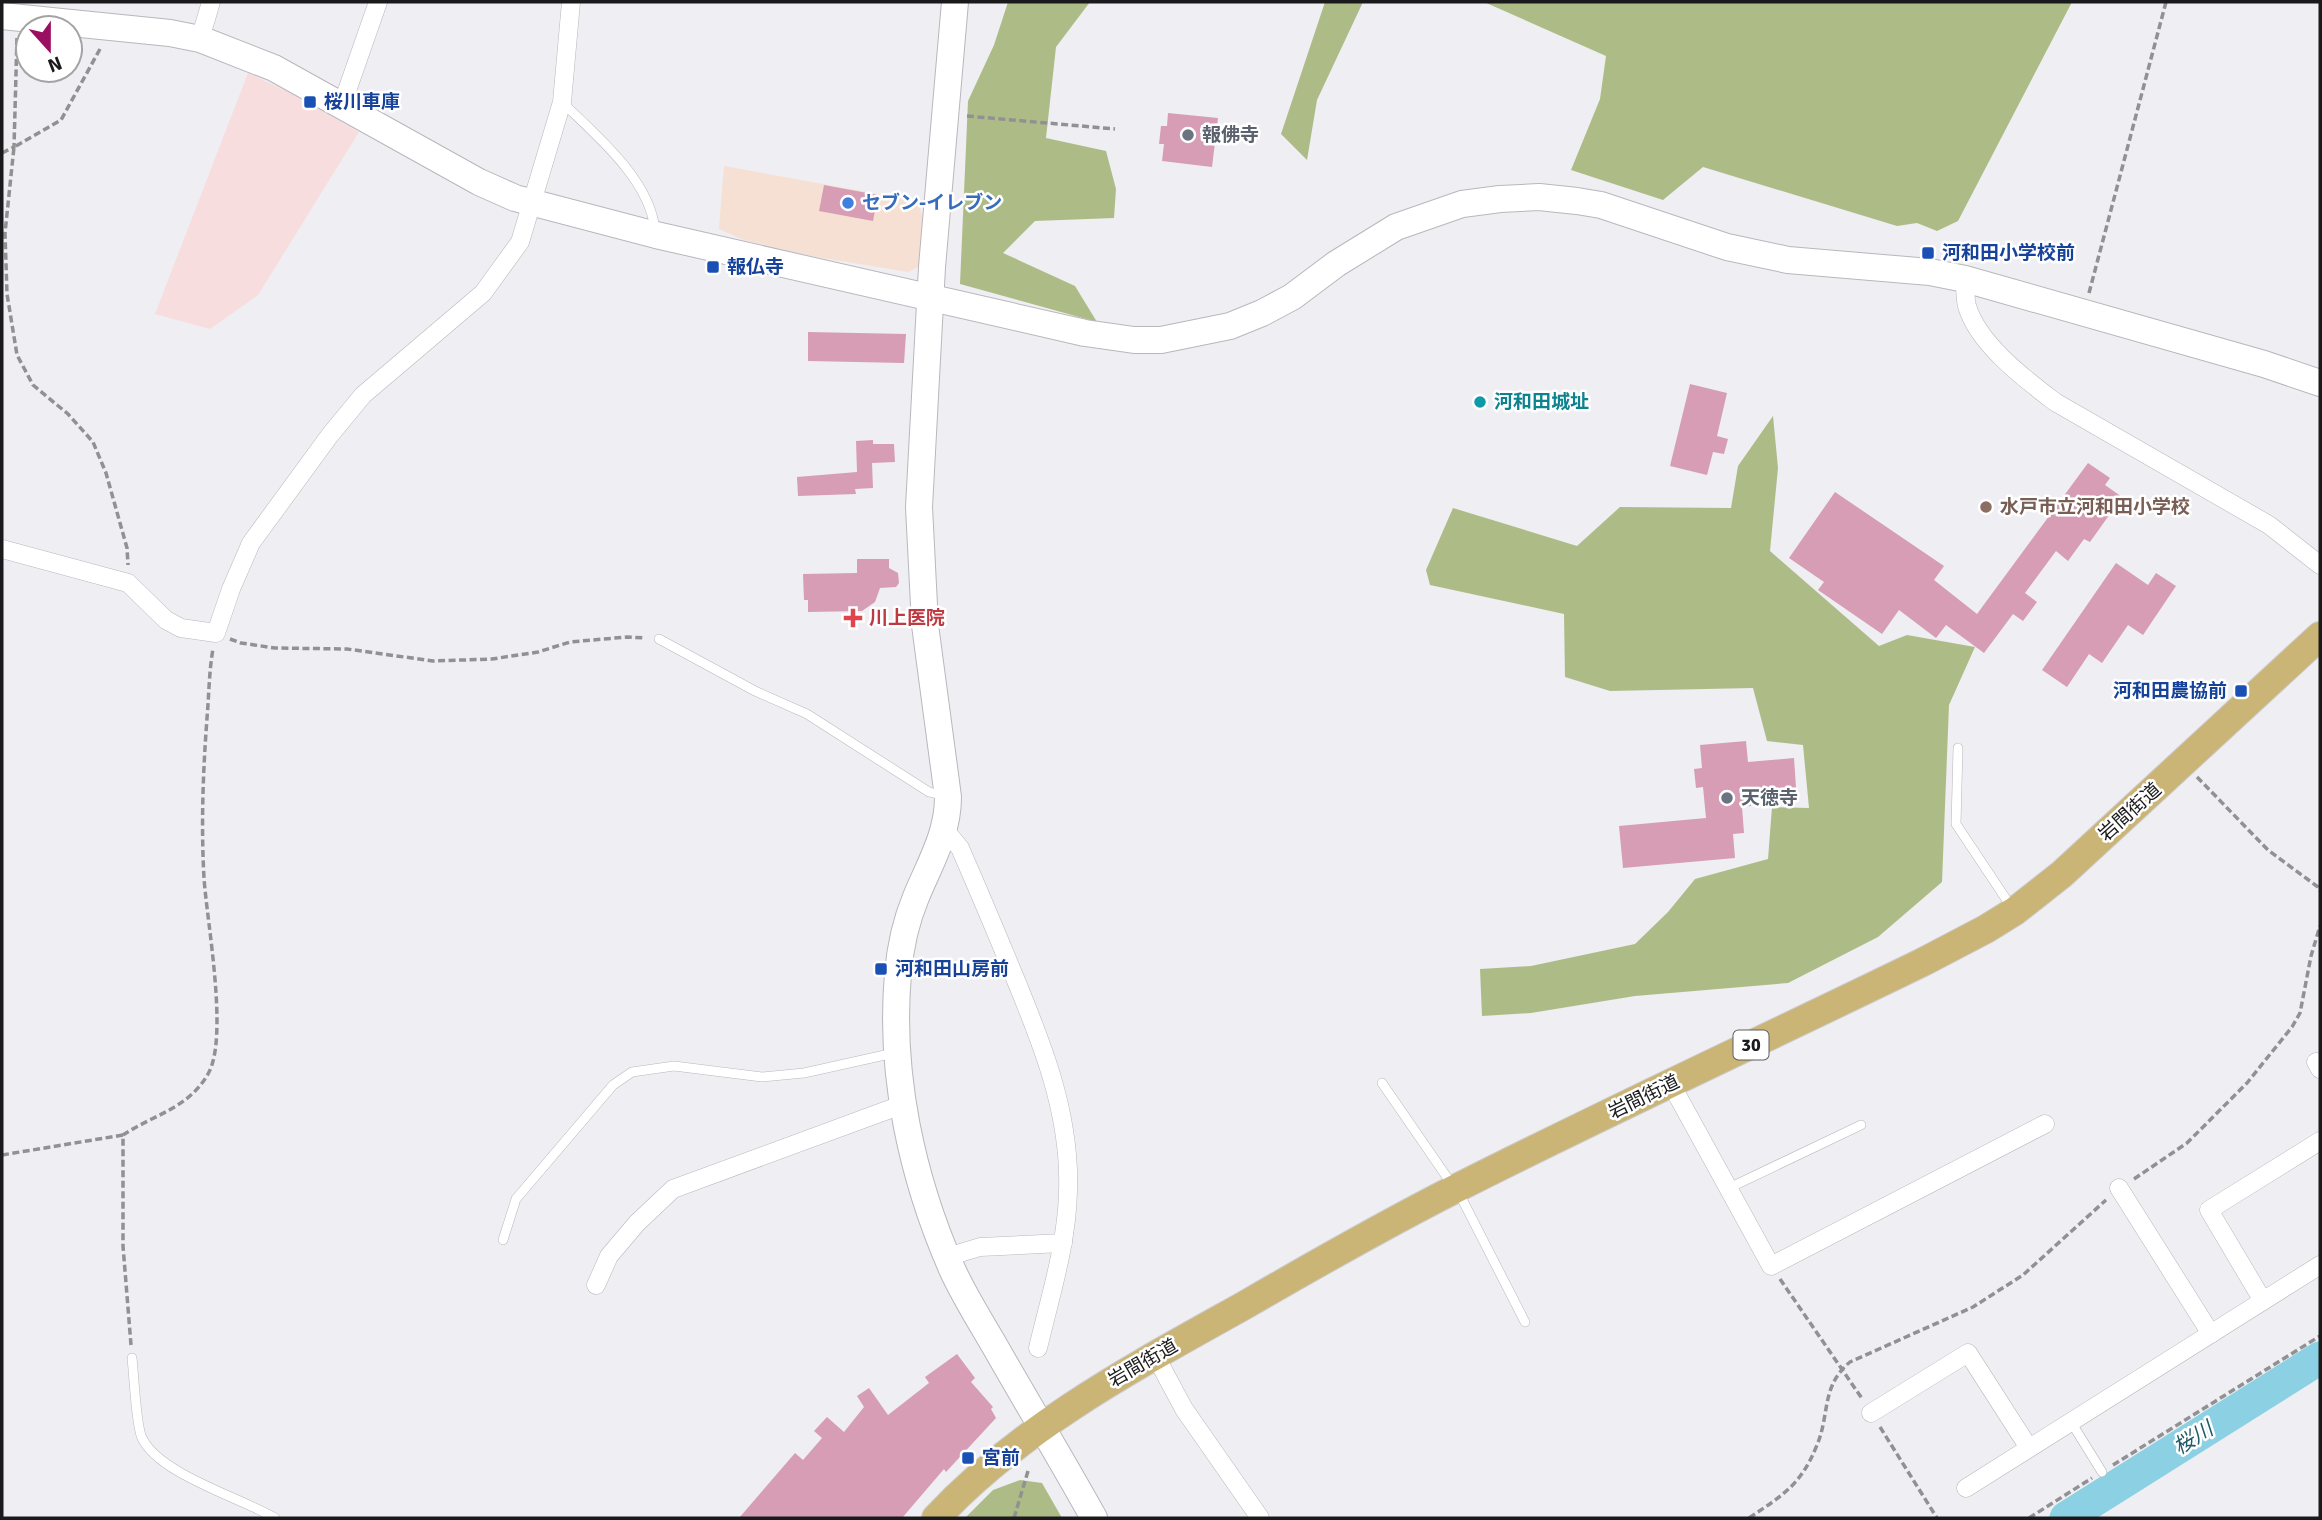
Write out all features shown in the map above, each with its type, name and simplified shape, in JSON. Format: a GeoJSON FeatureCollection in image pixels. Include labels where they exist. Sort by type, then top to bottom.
{"type":"FeatureCollection","features":[{"type":"Feature","properties":{"kind":"main road","name":"岩間街道"},"geometry":{"type":"LineString","coordinates":[[936,1518],[984,1471],[1042,1427],[1155,1355],[1320,1262],[1455,1189],[1923,962],[2015,911],[2062,874],[2320,636]]}},
{"type":"Feature","properties":{"kind":"street"},"geometry":{"type":"LineString","coordinates":[[200,39],[211,2]]}},
{"type":"Feature","properties":{"kind":"street"},"geometry":{"type":"LineString","coordinates":[[342,105],[378,2]]}},
{"type":"Feature","properties":{"kind":"street"},"geometry":{"type":"LineString","coordinates":[[2,549],[128,583],[166,620],[181,628],[216,633],[251,543],[363,395],[482,293],[520,242],[562,102],[571,2]]}},
{"type":"Feature","properties":{"kind":"street"},"geometry":{"type":"LineString","coordinates":[[955,2],[930,297],[919,507],[925,625],[948,797],[945,830],[915,900],[903,940],[898,973],[898,1053],[916,1168],[947,1257],[966,1296],[1094,1518]]}},
{"type":"Feature","properties":{"kind":"street"},"geometry":{"type":"LineString","coordinates":[[13,12],[200,39],[274,68],[479,182],[531,203],[656,235],[1085,333],[1134,340],[1161,340],[1230,326],[1292,297],[1396,227],[1462,204],[1539,198],[1601,205],[1727,247],[1788,260],[1930,272],[1965,279],[2264,364],[2320,383]]}},
{"type":"Feature","properties":{"kind":"street"},"geometry":{"type":"LineString","coordinates":[[1965,279],[1967,306],[1980,331],[1999,354],[2027,380],[2055,402],[2269,525],[2320,565]]}},
{"type":"Feature","properties":{"kind":"street"},"geometry":{"type":"LineString","coordinates":[[945,830],[961,848],[1041,1038],[1055,1087],[1068,1168],[1068,1194],[1063,1243],[1038,1348]]}},
{"type":"Feature","properties":{"kind":"street"},"geometry":{"type":"LineString","coordinates":[[1671,1084],[1771,1266],[2045,1124]]}},
{"type":"Feature","properties":{"kind":"street"},"geometry":{"type":"LineString","coordinates":[[596,1285],[609,1256],[636,1223],[673,1189],[904,1104]]}},
{"type":"Feature","properties":{"kind":"street"},"geometry":{"type":"LineString","coordinates":[[2263,1301],[2210,1210],[2320,1141]]}},
{"type":"Feature","properties":{"kind":"street"},"geometry":{"type":"LineString","coordinates":[[2119,1188],[2211,1334]]}},
{"type":"Feature","properties":{"kind":"street"},"geometry":{"type":"LineString","coordinates":[[947,1257],[980,1247],[1063,1243]]}},
{"type":"Feature","properties":{"kind":"street"},"geometry":{"type":"LineString","coordinates":[[1966,1488],[2320,1265]]}},
{"type":"Feature","properties":{"kind":"street"},"geometry":{"type":"LineString","coordinates":[[1871,1413],[1968,1353],[2029,1448]]}},
{"type":"Feature","properties":{"kind":"street"},"geometry":{"type":"LineString","coordinates":[[1155,1355],[1184,1409],[1260,1518]]}},
{"type":"Feature","properties":{"kind":"lane"},"geometry":{"type":"LineString","coordinates":[[562,102],[620,160],[636,181],[654,218],[656,235]]}},
{"type":"Feature","properties":{"kind":"lane"},"geometry":{"type":"LineString","coordinates":[[659,639],[755,691],[807,714],[929,792],[948,797]]}},
{"type":"Feature","properties":{"kind":"lane"},"geometry":{"type":"LineString","coordinates":[[1958,748],[1956,824],[2015,911]]}},
{"type":"Feature","properties":{"kind":"lane"},"geometry":{"type":"LineString","coordinates":[[503,1240],[516,1199],[613,1085],[632,1072],[674,1066],[762,1077],[804,1073],[898,1053]]}},
{"type":"Feature","properties":{"kind":"lane"},"geometry":{"type":"LineString","coordinates":[[1382,1083],[1455,1189],[1525,1322]]}},
{"type":"Feature","properties":{"kind":"lane"},"geometry":{"type":"LineString","coordinates":[[1729,1188],[1861,1125]]}},
{"type":"Feature","properties":{"kind":"lane"},"geometry":{"type":"LineString","coordinates":[[132,1358],[142,1437],[155,1454],[194,1481],[275,1518]]}},
{"type":"Feature","properties":{"kind":"lane"},"geometry":{"type":"LineString","coordinates":[[2071,1422],[2102,1472]]}},
{"type":"Feature","properties":{"kind":"path"},"geometry":{"type":"LineString","coordinates":[[2084,312],[2165,2]]}},
{"type":"Feature","properties":{"kind":"path"},"geometry":{"type":"LineString","coordinates":[[13,12],[15,147],[5,233],[7,293],[17,355],[33,386],[68,414],[93,442],[106,473],[127,548],[128,583]]}},
{"type":"Feature","properties":{"kind":"path"},"geometry":{"type":"LineString","coordinates":[[2,153],[61,120],[99,54],[106,26]]}},
{"type":"Feature","properties":{"kind":"path"},"geometry":{"type":"LineString","coordinates":[[945,114],[1115,129]]}},
{"type":"Feature","properties":{"kind":"path"},"geometry":{"type":"LineString","coordinates":[[2,1155],[123,1135],[139,1124],[175,1108],[195,1092],[210,1072],[218,1031],[204,878],[202,815],[212,654],[216,633],[241,643],[275,648],[347,649],[433,661],[492,659],[538,652],[570,642],[627,637],[659,639]]}},
{"type":"Feature","properties":{"kind":"path"},"geometry":{"type":"LineString","coordinates":[[2183,764],[2268,850],[2320,891]]}},
{"type":"Feature","properties":{"kind":"path"},"geometry":{"type":"LineString","coordinates":[[1749,1518],[1788,1492],[1806,1468],[1819,1442],[1835,1376],[1843,1368],[1850,1362],[1983,1301],[2022,1275],[2119,1188],[2187,1143],[2247,1083],[2300,1013],[2320,926]]}},
{"type":"Feature","properties":{"kind":"path"},"geometry":{"type":"LineString","coordinates":[[123,1135],[123,1246],[132,1358]]}},
{"type":"Feature","properties":{"kind":"path"},"geometry":{"type":"LineString","coordinates":[[1771,1266],[1843,1368],[1937,1518]]}},
{"type":"Feature","properties":{"kind":"path"},"geometry":{"type":"LineString","coordinates":[[2029,1518],[2320,1336]]}},
{"type":"Feature","properties":{"kind":"path"},"geometry":{"type":"LineString","coordinates":[[1014,1518],[1028,1471]]}},
{"type":"Feature","properties":{"kind":"shaded area"},"geometry":{"type":"Polygon","coordinates":[[[248,73],[293,94],[359,132],[258,295],[210,329],[155,314],[248,73]]]}},
{"type":"Feature","properties":{"kind":"shaded area"},"geometry":{"type":"Polygon","coordinates":[[[724,166],[917,201],[926,224],[922,265],[908,272],[811,256],[744,240],[719,229],[724,166]]]}},
{"type":"Feature","properties":{"kind":"green space"},"geometry":{"type":"Polygon","coordinates":[[[1008,2],[1090,2],[1056,47],[1046,138],[1106,151],[1116,189],[1114,218],[1035,221],[1003,253],[1075,286],[1097,322],[960,284],[968,101],[994,45],[1008,2]]]}},
{"type":"Feature","properties":{"kind":"green space"},"geometry":{"type":"Polygon","coordinates":[[[1325,2],[1363,2],[1317,100],[1307,160],[1281,134],[1325,2]]]}},
{"type":"Feature","properties":{"kind":"green space"},"geometry":{"type":"Polygon","coordinates":[[[1484,2],[2072,2],[1958,221],[1937,231],[1917,223],[1897,226],[1703,167],[1663,200],[1571,170],[1600,99],[1606,56],[1484,2]]]}},
{"type":"Feature","properties":{"kind":"green space"},"geometry":{"type":"Polygon","coordinates":[[[1773,416],[1778,468],[1770,551],[1879,646],[1907,635],[1975,647],[1949,705],[1942,882],[1878,937],[1788,983],[1635,996],[1531,1013],[1482,1016],[1480,969],[1531,966],[1635,944],[1668,912],[1695,879],[1768,859],[1772,807],[1809,808],[1803,745],[1767,741],[1753,688],[1610,691],[1565,677],[1564,614],[1430,585],[1426,570],[1453,508],[1577,546],[1620,507],[1731,508],[1738,466],[1773,416]]]}},
{"type":"Feature","properties":{"kind":"green space"},"geometry":{"type":"Polygon","coordinates":[[[1020,1480],[1042,1483],[1062,1518],[965,1518],[993,1490],[1020,1480]]]}},
{"type":"Feature","properties":{"kind":"building","name":"報佛寺"},"geometry":{"type":"Polygon","coordinates":[[[1168,113],[1218,118],[1212,167],[1162,161],[1164,144],[1159,144],[1161,126],[1167,126],[1168,113]]]}},
{"type":"Feature","properties":{"kind":"building","name":"セブン-イレブン"},"geometry":{"type":"Polygon","coordinates":[[[824,185],[878,195],[873,221],[819,211],[824,185]]]}},
{"type":"Feature","properties":{"kind":"building"},"geometry":{"type":"Polygon","coordinates":[[[808,332],[906,334],[904,363],[808,361],[808,332]]]}},
{"type":"Feature","properties":{"kind":"building"},"geometry":{"type":"Polygon","coordinates":[[[1690,384],[1727,393],[1717,436],[1728,439],[1724,454],[1713,452],[1707,475],[1670,466],[1690,384]]]}},
{"type":"Feature","properties":{"kind":"building"},"geometry":{"type":"Polygon","coordinates":[[[873,440],[873,444],[894,444],[895,462],[872,463],[873,488],[855,489],[856,494],[798,496],[797,477],[857,472],[856,441],[873,440]]]}},
{"type":"Feature","properties":{"kind":"building"},"geometry":{"type":"Polygon","coordinates":[[[2088,463],[2110,478],[2105,485],[2122,497],[2090,542],[2084,539],[2068,561],[2056,551],[2025,593],[2037,602],[2023,621],[2013,614],[1984,653],[1946,625],[1936,638],[1899,610],[1882,634],[1818,590],[1824,582],[1789,558],[1835,492],[1944,566],[1934,580],[1977,614],[2088,463]]]}},
{"type":"Feature","properties":{"kind":"building"},"geometry":{"type":"Polygon","coordinates":[[[857,559],[889,559],[889,568],[898,573],[899,583],[896,587],[880,588],[875,602],[862,611],[808,612],[808,600],[804,600],[803,574],[857,573],[857,559]]]}},
{"type":"Feature","properties":{"kind":"building"},"geometry":{"type":"Polygon","coordinates":[[[2116,563],[2148,585],[2156,573],[2176,586],[2143,635],[2128,625],[2102,663],[2089,654],[2067,687],[2042,670],[2116,563]]]}},
{"type":"Feature","properties":{"kind":"building","name":"天徳寺"},"geometry":{"type":"Polygon","coordinates":[[[1746,741],[1748,762],[1794,758],[1796,788],[1750,793],[1751,806],[1742,807],[1744,833],[1733,834],[1735,858],[1623,868],[1619,826],[1706,818],[1703,787],[1696,788],[1694,769],[1702,768],[1700,745],[1746,741]]]}},
{"type":"Feature","properties":{"kind":"building"},"geometry":{"type":"Polygon","coordinates":[[[957,1354],[975,1378],[971,1382],[993,1407],[991,1409],[996,1418],[946,1472],[944,1469],[902,1518],[739,1518],[795,1453],[803,1460],[822,1438],[814,1431],[827,1417],[844,1432],[864,1407],[857,1396],[869,1388],[888,1415],[929,1383],[925,1377],[957,1354]]]}},
{"type":"Feature","properties":{"kind":"waterway","name":"桜川"},"geometry":{"type":"LineString","coordinates":[[2066,1518],[2320,1358]]}},
{"type":"Feature","properties":{"kind":"place","name":"桜川車庫"},"geometry":{"type":"Point","coordinates":[310,102]}},
{"type":"Feature","properties":{"kind":"place","name":"報佛寺"},"geometry":{"type":"Point","coordinates":[1188,135]}},
{"type":"Feature","properties":{"kind":"place","name":"セブン-イレブン"},"geometry":{"type":"Point","coordinates":[848,203]}},
{"type":"Feature","properties":{"kind":"place","name":"河和田小学校前"},"geometry":{"type":"Point","coordinates":[1928,253]}},
{"type":"Feature","properties":{"kind":"place","name":"報仏寺"},"geometry":{"type":"Point","coordinates":[713,267]}},
{"type":"Feature","properties":{"kind":"place","name":"河和田城址"},"geometry":{"type":"Point","coordinates":[1480,402]}},
{"type":"Feature","properties":{"kind":"place","name":"水戸市立河和田小学校"},"geometry":{"type":"Point","coordinates":[1986,507]}},
{"type":"Feature","properties":{"kind":"place","name":"川上医院"},"geometry":{"type":"Point","coordinates":[853,618]}},
{"type":"Feature","properties":{"kind":"place","name":"河和田農協前"},"geometry":{"type":"Point","coordinates":[2241,691]}},
{"type":"Feature","properties":{"kind":"place","name":"天徳寺"},"geometry":{"type":"Point","coordinates":[1727,798]}},
{"type":"Feature","properties":{"kind":"place","name":"河和田山房前"},"geometry":{"type":"Point","coordinates":[881,969]}},
{"type":"Feature","properties":{"kind":"place","name":"宮前"},"geometry":{"type":"Point","coordinates":[968,1458]}}]}
